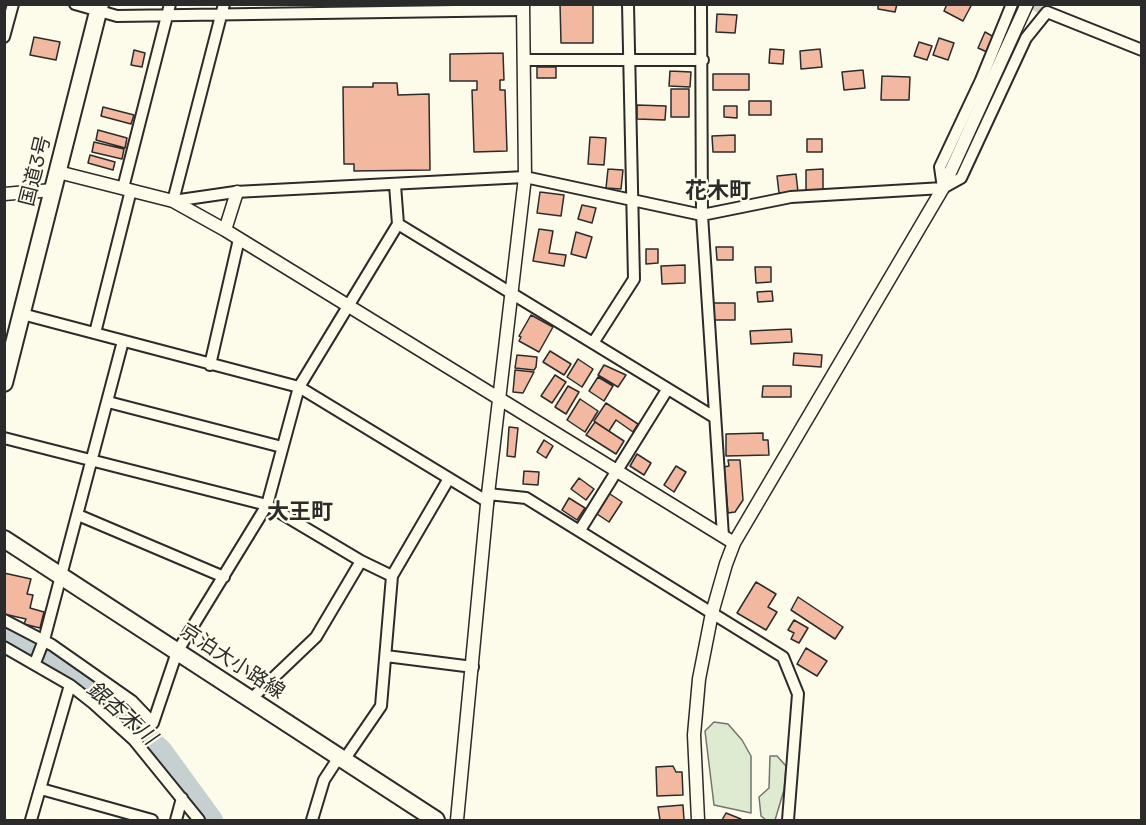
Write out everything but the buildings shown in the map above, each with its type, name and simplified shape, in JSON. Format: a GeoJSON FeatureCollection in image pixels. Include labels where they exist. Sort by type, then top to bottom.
{"type":"FeatureCollection","features":[{"type":"Feature","properties":{"kind":"main road","name":"国道3号"},"geometry":{"type":"LineString","coordinates":[[5,378],[99,7]]}},
{"type":"Feature","properties":{"kind":"main road","name":"京泊大小路線"},"geometry":{"type":"LineString","coordinates":[[4,539],[436,820]]}},
{"type":"Feature","properties":{"kind":"street"},"geometry":{"type":"LineString","coordinates":[[4,37],[13,4]]}},
{"type":"Feature","properties":{"kind":"street"},"geometry":{"type":"LineString","coordinates":[[75,4],[99,7],[117,16],[168,10],[523,7],[525,177],[514,292],[488,498],[457,820]]}},
{"type":"Feature","properties":{"kind":"street"},"geometry":{"type":"LineString","coordinates":[[593,343],[634,279],[628,4]]}},
{"type":"Feature","properties":{"kind":"street"},"geometry":{"type":"LineString","coordinates":[[701,4],[702,215],[714,417],[729,540]]}},
{"type":"Feature","properties":{"kind":"street"},"geometry":{"type":"LineString","coordinates":[[943,188],[940,167],[985,70],[1012,4]]}},
{"type":"Feature","properties":{"kind":"street"},"geometry":{"type":"LineString","coordinates":[[698,820],[694,735],[699,679],[729,540],[943,188],[1027,4]]}},
{"type":"Feature","properties":{"kind":"street"},"geometry":{"type":"LineString","coordinates":[[173,201],[223,9]]}},
{"type":"Feature","properties":{"kind":"street"},"geometry":{"type":"LineString","coordinates":[[95,333],[168,10]]}},
{"type":"Feature","properties":{"kind":"street"},"geometry":{"type":"LineString","coordinates":[[173,201],[236,192],[525,177],[702,215],[791,197],[943,188],[961,178],[1026,38],[1047,12],[1142,50]]}},
{"type":"Feature","properties":{"kind":"street"},"geometry":{"type":"LineString","coordinates":[[524,60],[703,60]]}},
{"type":"Feature","properties":{"kind":"street"},"geometry":{"type":"LineString","coordinates":[[58,172],[173,201],[239,239],[729,540]]}},
{"type":"Feature","properties":{"kind":"street"},"geometry":{"type":"LineString","coordinates":[[135,738],[151,724],[177,652],[267,505],[299,387],[398,224],[395,185]]}},
{"type":"Feature","properties":{"kind":"street"},"geometry":{"type":"LineString","coordinates":[[4,194],[53,190]]}},
{"type":"Feature","properties":{"kind":"street"},"geometry":{"type":"LineString","coordinates":[[225,231],[236,192]]}},
{"type":"Feature","properties":{"kind":"street"},"geometry":{"type":"LineString","coordinates":[[398,224],[514,292],[667,390],[714,417]]}},
{"type":"Feature","properties":{"kind":"street"},"geometry":{"type":"LineString","coordinates":[[210,365],[239,239]]}},
{"type":"Feature","properties":{"kind":"street"},"geometry":{"type":"LineString","coordinates":[[22,314],[299,387],[448,480],[488,498],[526,498],[783,657],[798,693],[788,820]]}},
{"type":"Feature","properties":{"kind":"street"},"geometry":{"type":"LineString","coordinates":[[36,661],[62,576],[123,341]]}},
{"type":"Feature","properties":{"kind":"street"},"geometry":{"type":"LineString","coordinates":[[579,530],[667,390]]}},
{"type":"Feature","properties":{"kind":"street"},"geometry":{"type":"LineString","coordinates":[[108,402],[282,447]]}},
{"type":"Feature","properties":{"kind":"street"},"geometry":{"type":"LineString","coordinates":[[4,438],[267,505],[361,561],[392,576]]}},
{"type":"Feature","properties":{"kind":"street"},"geometry":{"type":"LineString","coordinates":[[312,820],[324,780],[381,706],[392,576],[448,480]]}},
{"type":"Feature","properties":{"kind":"street"},"geometry":{"type":"LineString","coordinates":[[78,515],[224,577]]}},
{"type":"Feature","properties":{"kind":"street"},"geometry":{"type":"LineString","coordinates":[[250,700],[316,637],[361,561]]}},
{"type":"Feature","properties":{"kind":"street"},"geometry":{"type":"LineString","coordinates":[[4,620],[43,642],[132,701],[151,724]]}},
{"type":"Feature","properties":{"kind":"street"},"geometry":{"type":"LineString","coordinates":[[4,647],[36,661],[70,685],[135,738],[199,820]]}},
{"type":"Feature","properties":{"kind":"street"},"geometry":{"type":"LineString","coordinates":[[386,656],[473,667]]}},
{"type":"Feature","properties":{"kind":"street"},"geometry":{"type":"LineString","coordinates":[[32,820],[70,685]]}},
{"type":"Feature","properties":{"kind":"street"},"geometry":{"type":"LineString","coordinates":[[41,789],[153,820]]}},
{"type":"Feature","properties":{"kind":"street"},"geometry":{"type":"LineString","coordinates":[[176,820],[182,798]]}},
{"type":"Feature","properties":{"kind":"green space"},"geometry":{"type":"Polygon","coordinates":[[[714,722],[728,724],[742,740],[751,756],[751,813],[714,805],[705,731],[714,722]]]}},
{"type":"Feature","properties":{"kind":"green space"},"geometry":{"type":"Polygon","coordinates":[[[770,756],[777,756],[786,766],[784,790],[775,820],[766,820],[761,816],[759,797],[769,788],[770,756]]]}},
{"type":"Feature","properties":{"kind":"waterway","name":"銀杏木川"},"geometry":{"type":"LineString","coordinates":[[4,635],[24,642],[109,699],[162,750],[213,820]]}},
{"type":"Feature","properties":{"kind":"tunnel"},"geometry":{"type":"LineString","coordinates":[[1032,4],[1047,12]]}},
{"type":"Feature","properties":{"kind":"district","name":"花木町"},"geometry":{"type":"Point","coordinates":[718,192]}},
{"type":"Feature","properties":{"kind":"district","name":"大王町"},"geometry":{"type":"Point","coordinates":[300,513]}}]}
